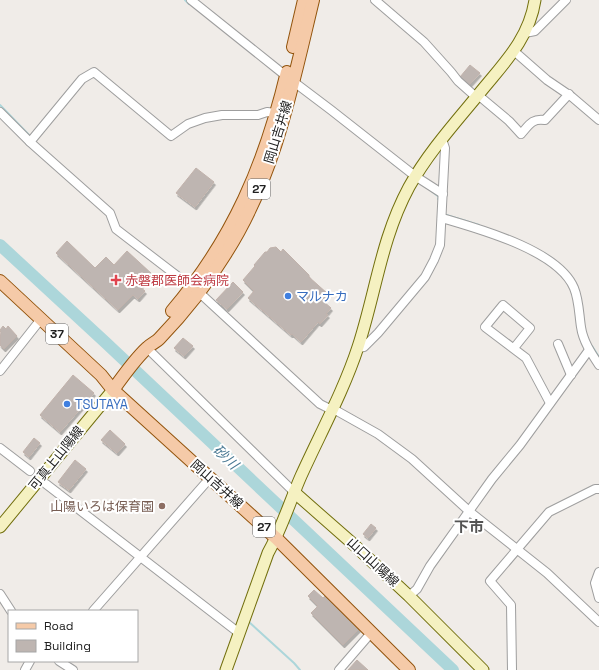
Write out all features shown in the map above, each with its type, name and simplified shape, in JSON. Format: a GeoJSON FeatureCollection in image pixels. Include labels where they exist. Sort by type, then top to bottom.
{"type":"FeatureCollection","features":[{"type":"Feature","properties":{"kind":"main road","name":"岡山吉井線"},"geometry":{"type":"LineString","coordinates":[[304,0],[285,115],[278,140],[245,221],[226,254],[196,296],[158,340],[147,348],[116,386],[210,478],[278,533],[371,633],[409,670]]}},
{"type":"Feature","properties":{"kind":"main road","name":"岡山吉井線"},"geometry":{"type":"LineString","coordinates":[[147,348],[152,335],[189,291],[219,248],[236,217],[258,170],[276,113],[290,79],[313,0]]}},
{"type":"Feature","properties":{"kind":"main road","name":"37"},"geometry":{"type":"LineString","coordinates":[[0,281],[38,322]]}},
{"type":"Feature","properties":{"kind":"main road","name":"37"},"geometry":{"type":"LineString","coordinates":[[0,292],[116,386]]}},
{"type":"Feature","properties":{"kind":"street"},"geometry":{"type":"LineString","coordinates":[[190,0],[415,176],[443,194]]}},
{"type":"Feature","properties":{"kind":"street"},"geometry":{"type":"LineString","coordinates":[[375,0],[424,42],[458,81],[509,121],[521,134],[534,120],[545,120],[569,94]]}},
{"type":"Feature","properties":{"kind":"street"},"geometry":{"type":"LineString","coordinates":[[226,670],[268,553],[345,382],[358,348],[367,319],[384,247],[402,200],[415,176],[442,139],[514,51],[525,33],[532,17],[535,0]]}},
{"type":"Feature","properties":{"kind":"street"},"geometry":{"type":"LineString","coordinates":[[525,33],[535,32],[566,0]]}},
{"type":"Feature","properties":{"kind":"street"},"geometry":{"type":"LineString","coordinates":[[514,51],[547,80],[569,94],[599,120]]}},
{"type":"Feature","properties":{"kind":"street"},"geometry":{"type":"LineString","coordinates":[[30,142],[82,79],[94,72],[171,136],[188,124],[205,118],[222,115],[258,115],[267,112],[276,113]]}},
{"type":"Feature","properties":{"kind":"street"},"geometry":{"type":"LineString","coordinates":[[0,112],[30,142],[110,213],[116,229],[185,282]]}},
{"type":"Feature","properties":{"kind":"street"},"geometry":{"type":"LineString","coordinates":[[358,348],[364,347],[378,333],[425,277],[434,260],[440,245],[442,218],[445,148],[442,139]]}},
{"type":"Feature","properties":{"kind":"street"},"geometry":{"type":"LineString","coordinates":[[442,218],[482,230],[520,245],[548,259],[563,272],[574,287],[580,312],[581,328],[589,350],[599,365]]}},
{"type":"Feature","properties":{"kind":"street"},"geometry":{"type":"LineString","coordinates":[[203,296],[320,404],[332,410],[337,410],[378,434],[412,459],[470,512],[546,573],[599,622]]}},
{"type":"Feature","properties":{"kind":"street"},"geometry":{"type":"LineString","coordinates":[[514,348],[530,328],[502,305],[486,327],[526,358],[550,403]]}},
{"type":"Feature","properties":{"kind":"street"},"geometry":{"type":"LineString","coordinates":[[0,371],[38,322]]}},
{"type":"Feature","properties":{"kind":"street"},"geometry":{"type":"LineString","coordinates":[[558,344],[571,375]]}},
{"type":"Feature","properties":{"kind":"street"},"geometry":{"type":"LineString","coordinates":[[147,348],[293,496]]}},
{"type":"Feature","properties":{"kind":"street"},"geometry":{"type":"LineString","coordinates":[[409,596],[416,589],[430,566],[470,512],[492,479],[520,445],[589,350]]}},
{"type":"Feature","properties":{"kind":"street","name":"可真上山陽線"},"geometry":{"type":"LineString","coordinates":[[0,527],[116,386]]}},
{"type":"Feature","properties":{"kind":"street"},"geometry":{"type":"LineString","coordinates":[[0,448],[30,472]]}},
{"type":"Feature","properties":{"kind":"street"},"geometry":{"type":"LineString","coordinates":[[94,610],[210,478]]}},
{"type":"Feature","properties":{"kind":"street"},"geometry":{"type":"LineString","coordinates":[[46,484],[239,633]]}},
{"type":"Feature","properties":{"kind":"street"},"geometry":{"type":"LineString","coordinates":[[512,670],[510,605],[490,581],[549,512],[595,489],[599,489]]}},
{"type":"Feature","properties":{"kind":"street","name":"山口山陽線"},"geometry":{"type":"LineString","coordinates":[[293,496],[352,543],[409,596],[483,670]]}},
{"type":"Feature","properties":{"kind":"street"},"geometry":{"type":"LineString","coordinates":[[599,572],[595,583],[599,598]]}},
{"type":"Feature","properties":{"kind":"street"},"geometry":{"type":"LineString","coordinates":[[0,594],[10,610]]}},
{"type":"Feature","properties":{"kind":"street"},"geometry":{"type":"LineString","coordinates":[[339,670],[371,633]]}},
{"type":"Feature","properties":{"kind":"street"},"geometry":{"type":"LineString","coordinates":[[61,662],[73,670]]}},
{"type":"Feature","properties":{"kind":"building"},"geometry":{"type":"Polygon","coordinates":[[[470,65],[480,73],[469,85],[460,77],[470,65]]]}},
{"type":"Feature","properties":{"kind":"building"},"geometry":{"type":"Polygon","coordinates":[[[196,168],[214,182],[195,207],[176,193],[196,168]]]}},
{"type":"Feature","properties":{"kind":"building","name":"赤磐郡医師会病院"},"geometry":{"type":"Polygon","coordinates":[[[67,241],[95,268],[106,257],[114,265],[127,251],[152,274],[140,287],[145,291],[138,299],[133,295],[118,310],[56,253],[67,241]]]}},
{"type":"Feature","properties":{"kind":"building","name":"マルナカ"},"geometry":{"type":"Polygon","coordinates":[[[276,247],[281,252],[283,249],[309,275],[309,277],[328,294],[323,301],[331,308],[326,314],[328,315],[320,324],[318,322],[301,342],[248,298],[254,291],[243,280],[265,252],[267,252],[270,248],[276,247]]]}},
{"type":"Feature","properties":{"kind":"building"},"geometry":{"type":"Polygon","coordinates":[[[233,282],[243,292],[227,309],[216,300],[233,282]]]}},
{"type":"Feature","properties":{"kind":"building"},"geometry":{"type":"Polygon","coordinates":[[[3,326],[6,329],[8,326],[17,336],[4,349],[0,345],[0,330],[3,326]]]}},
{"type":"Feature","properties":{"kind":"building"},"geometry":{"type":"Polygon","coordinates":[[[183,338],[193,346],[184,356],[174,348],[183,338]]]}},
{"type":"Feature","properties":{"kind":"building","name":"TSUTAYA"},"geometry":{"type":"Polygon","coordinates":[[[73,375],[94,393],[60,432],[40,415],[73,375]]]}},
{"type":"Feature","properties":{"kind":"building"},"geometry":{"type":"Polygon","coordinates":[[[110,430],[125,444],[117,453],[101,440],[110,430]]]}},
{"type":"Feature","properties":{"kind":"building"},"geometry":{"type":"Polygon","coordinates":[[[34,438],[40,443],[29,457],[23,452],[34,438]]]}},
{"type":"Feature","properties":{"kind":"building"},"geometry":{"type":"Polygon","coordinates":[[[75,460],[86,469],[69,490],[58,482],[75,460]]]}},
{"type":"Feature","properties":{"kind":"building"},"geometry":{"type":"Polygon","coordinates":[[[371,524],[376,528],[368,538],[363,534],[371,524]]]}},
{"type":"Feature","properties":{"kind":"building"},"geometry":{"type":"Polygon","coordinates":[[[314,590],[323,598],[325,596],[359,629],[343,645],[311,613],[318,606],[308,596],[314,590]]]}},
{"type":"Feature","properties":{"kind":"building"},"geometry":{"type":"Polygon","coordinates":[[[357,660],[368,670],[348,670],[357,660]]]}},
{"type":"Feature","properties":{"kind":"waterway"},"geometry":{"type":"LineString","coordinates":[[185,0],[189,4]]}},
{"type":"Feature","properties":{"kind":"waterway"},"geometry":{"type":"LineString","coordinates":[[0,105],[31,137]]}},
{"type":"Feature","properties":{"kind":"waterway"},"geometry":{"type":"LineString","coordinates":[[392,163],[411,177]]}},
{"type":"Feature","properties":{"kind":"waterway"},"geometry":{"type":"LineString","coordinates":[[430,190],[439,197],[438,199]]}},
{"type":"Feature","properties":{"kind":"waterway"},"geometry":{"type":"LineString","coordinates":[[443,214],[479,225]]}},
{"type":"Feature","properties":{"kind":"waterway","name":"砂川"},"geometry":{"type":"LineString","coordinates":[[0,245],[453,670]]}},
{"type":"Feature","properties":{"kind":"waterway"},"geometry":{"type":"LineString","coordinates":[[544,253],[553,259]]}},
{"type":"Feature","properties":{"kind":"waterway"},"geometry":{"type":"LineString","coordinates":[[176,270],[189,280]]}},
{"type":"Feature","properties":{"kind":"waterway"},"geometry":{"type":"LineString","coordinates":[[592,346],[599,357]]}},
{"type":"Feature","properties":{"kind":"waterway"},"geometry":{"type":"LineString","coordinates":[[249,622],[300,670]]}},
{"type":"Feature","properties":{"kind":"place","name":"赤磐郡医師会病院"},"geometry":{"type":"Point","coordinates":[116,280]}},
{"type":"Feature","properties":{"kind":"place","name":"マルナカ"},"geometry":{"type":"Point","coordinates":[288,296]}},
{"type":"Feature","properties":{"kind":"place","name":"TSUTAYA"},"geometry":{"type":"Point","coordinates":[67,404]}},
{"type":"Feature","properties":{"kind":"place","name":"山陽いろは保育園"},"geometry":{"type":"Point","coordinates":[162,506]}},
{"type":"Feature","properties":{"kind":"district","name":"下市"},"geometry":{"type":"Point","coordinates":[469,526]}}]}
